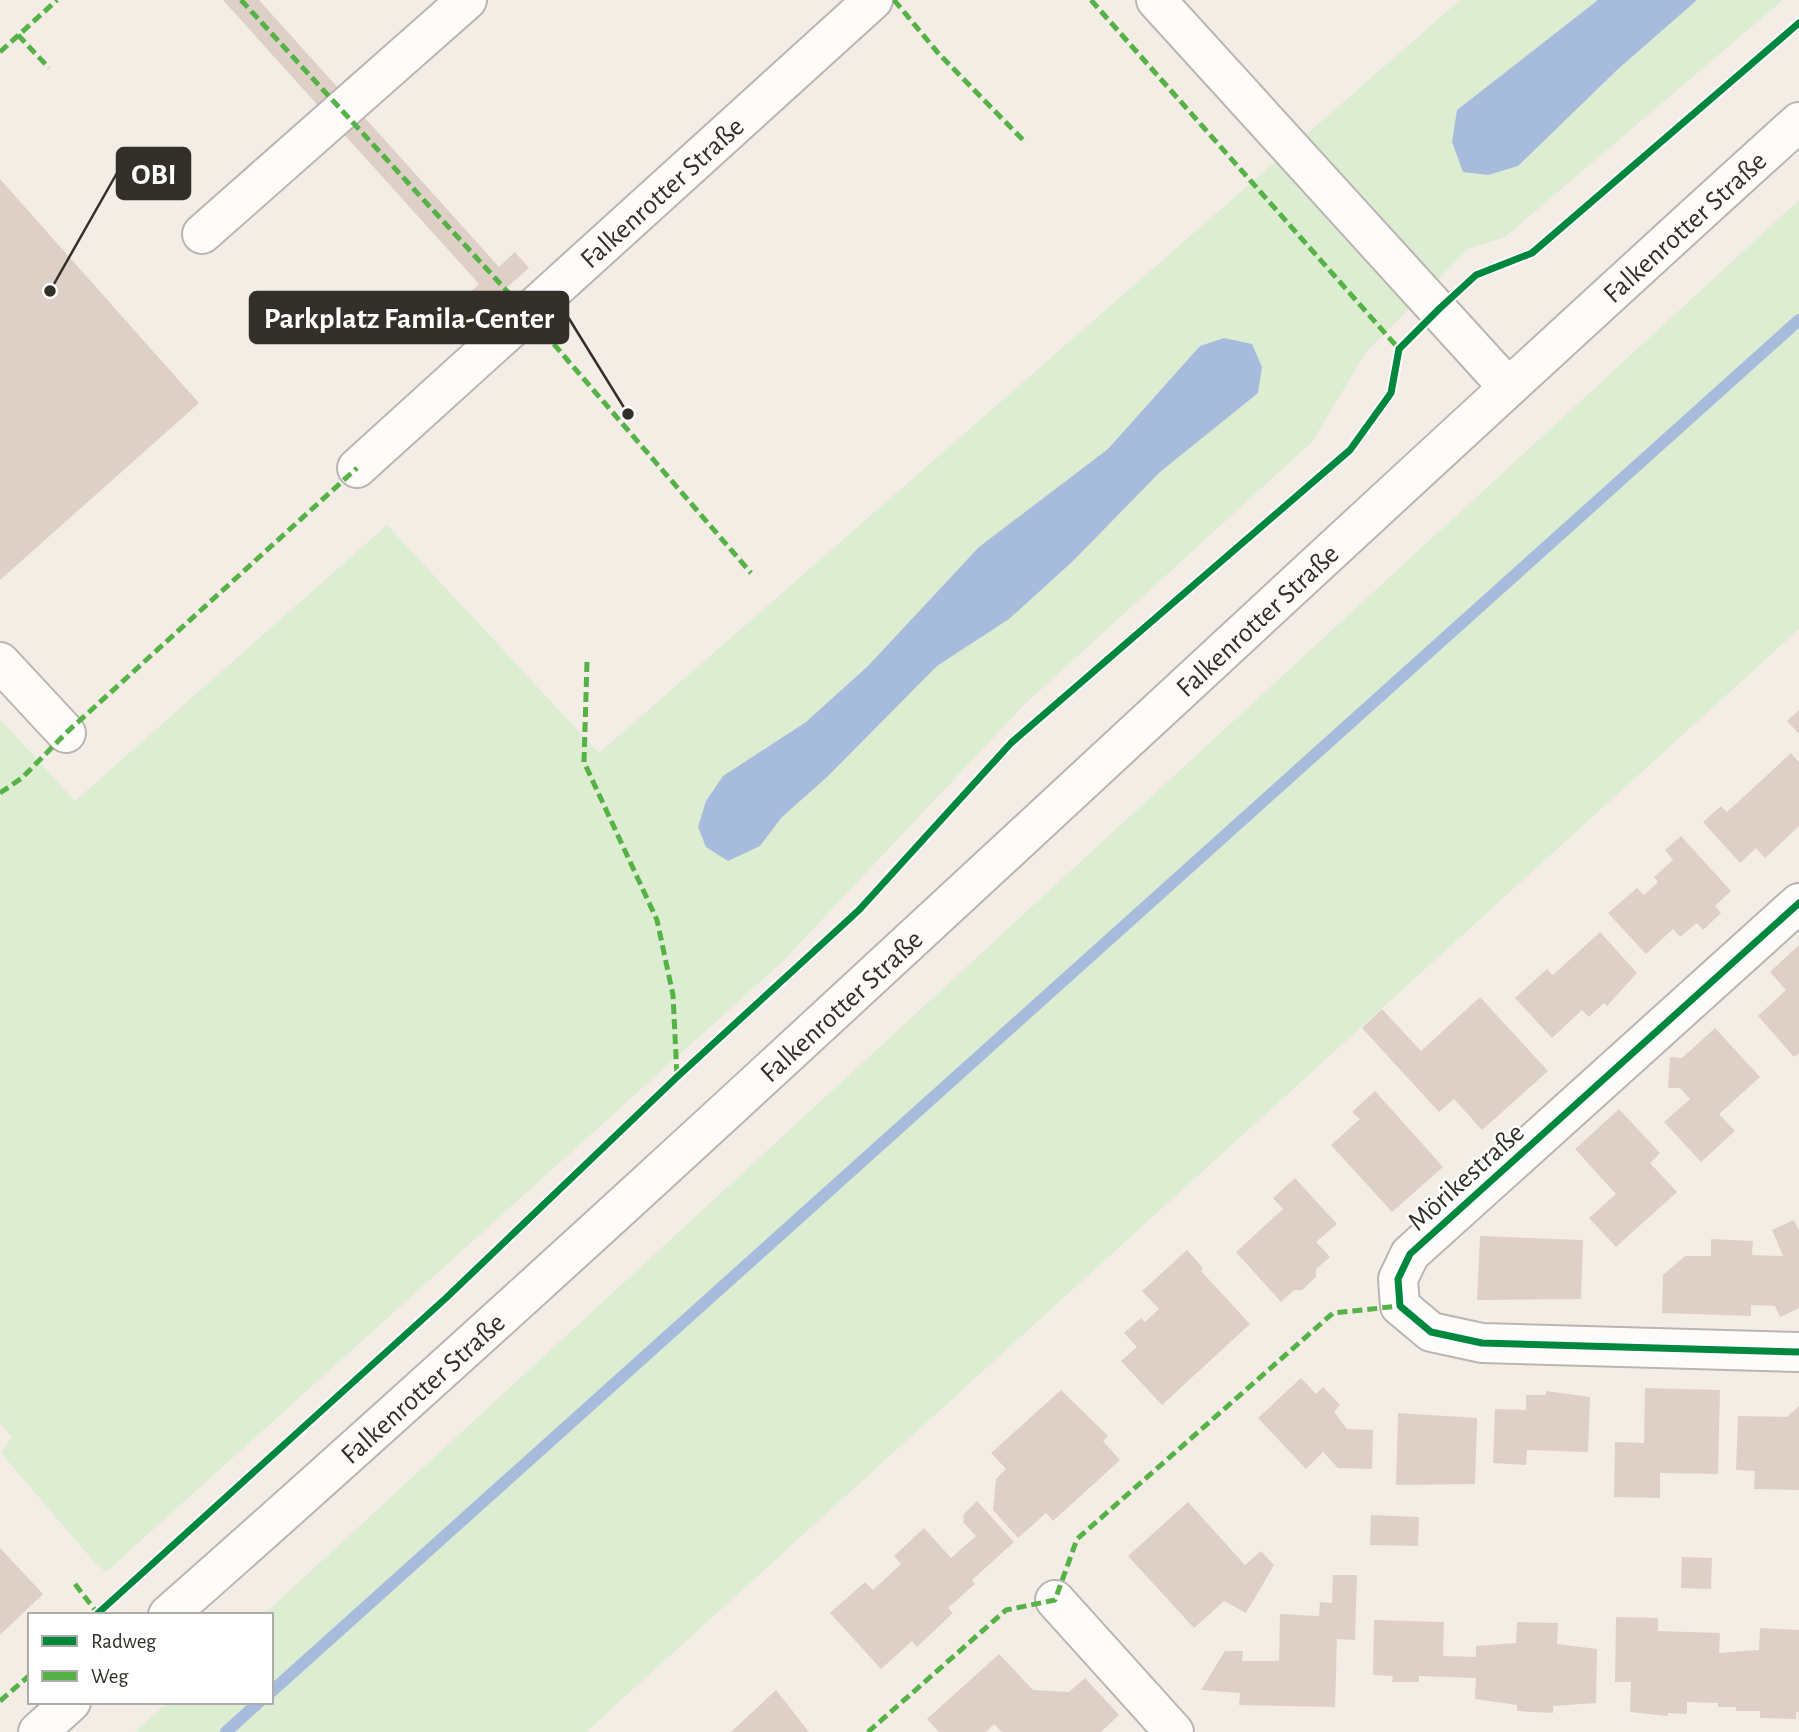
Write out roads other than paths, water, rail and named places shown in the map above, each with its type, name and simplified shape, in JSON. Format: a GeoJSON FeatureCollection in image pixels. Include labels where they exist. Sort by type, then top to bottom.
{"type":"FeatureCollection","features":[{"type":"Feature","properties":{"kind":"street"},"geometry":{"type":"LineString","coordinates":[[202,234],[467,0]]}},
{"type":"Feature","properties":{"kind":"street","name":"Falkenrotter Straße"},"geometry":{"type":"LineString","coordinates":[[356,468],[873,0]]}},
{"type":"Feature","properties":{"kind":"street"},"geometry":{"type":"LineString","coordinates":[[1156,0],[1507,386]]}},
{"type":"Feature","properties":{"kind":"street","name":"Falkenrotter Straße"},"geometry":{"type":"LineString","coordinates":[[170,1613],[340,1463],[889,962],[1507,386],[1799,122]]}},
{"type":"Feature","properties":{"kind":"street"},"geometry":{"type":"LineString","coordinates":[[0,662],[66,733]]}},
{"type":"Feature","properties":{"kind":"street","name":"Mörikestraße"},"geometry":{"type":"LineString","coordinates":[[1799,903],[1410,1254],[1398,1279],[1399,1306],[1431,1332],[1482,1343],[1799,1352]]}},
{"type":"Feature","properties":{"kind":"street"},"geometry":{"type":"LineString","coordinates":[[1055,1600],[1174,1732]]}},
{"type":"Feature","properties":{"kind":"street"},"geometry":{"type":"LineString","coordinates":[[38,1732],[69,1704]]}},
{"type":"Feature","properties":{"kind":"water"},"geometry":{"type":"Polygon","coordinates":[[[1598,0],[1697,0],[1618,69],[1518,166],[1488,175],[1463,172],[1452,142],[1457,110],[1598,0]]]}},
{"type":"Feature","properties":{"kind":"water"},"geometry":{"type":"Polygon","coordinates":[[[1224,338],[1252,344],[1262,367],[1258,393],[1160,472],[1073,561],[1009,619],[937,666],[827,777],[782,817],[760,846],[728,861],[706,847],[698,827],[706,801],[723,776],[806,722],[868,666],[979,547],[1108,449],[1200,346],[1224,338]]]}},
{"type":"Feature","properties":{"kind":"waterway"},"geometry":{"type":"LineString","coordinates":[[273,1690],[1799,320]]}},
{"type":"Feature","properties":{"kind":"waterway"},"geometry":{"type":"LineString","coordinates":[[226,1732],[257,1704]]}},
{"type":"Feature","properties":{"kind":"place","name":"OBI"},"geometry":{"type":"Point","coordinates":[50,291]}},
{"type":"Feature","properties":{"kind":"place","name":"Parkplatz Famila-Center"},"geometry":{"type":"Point","coordinates":[628,414]}}]}
